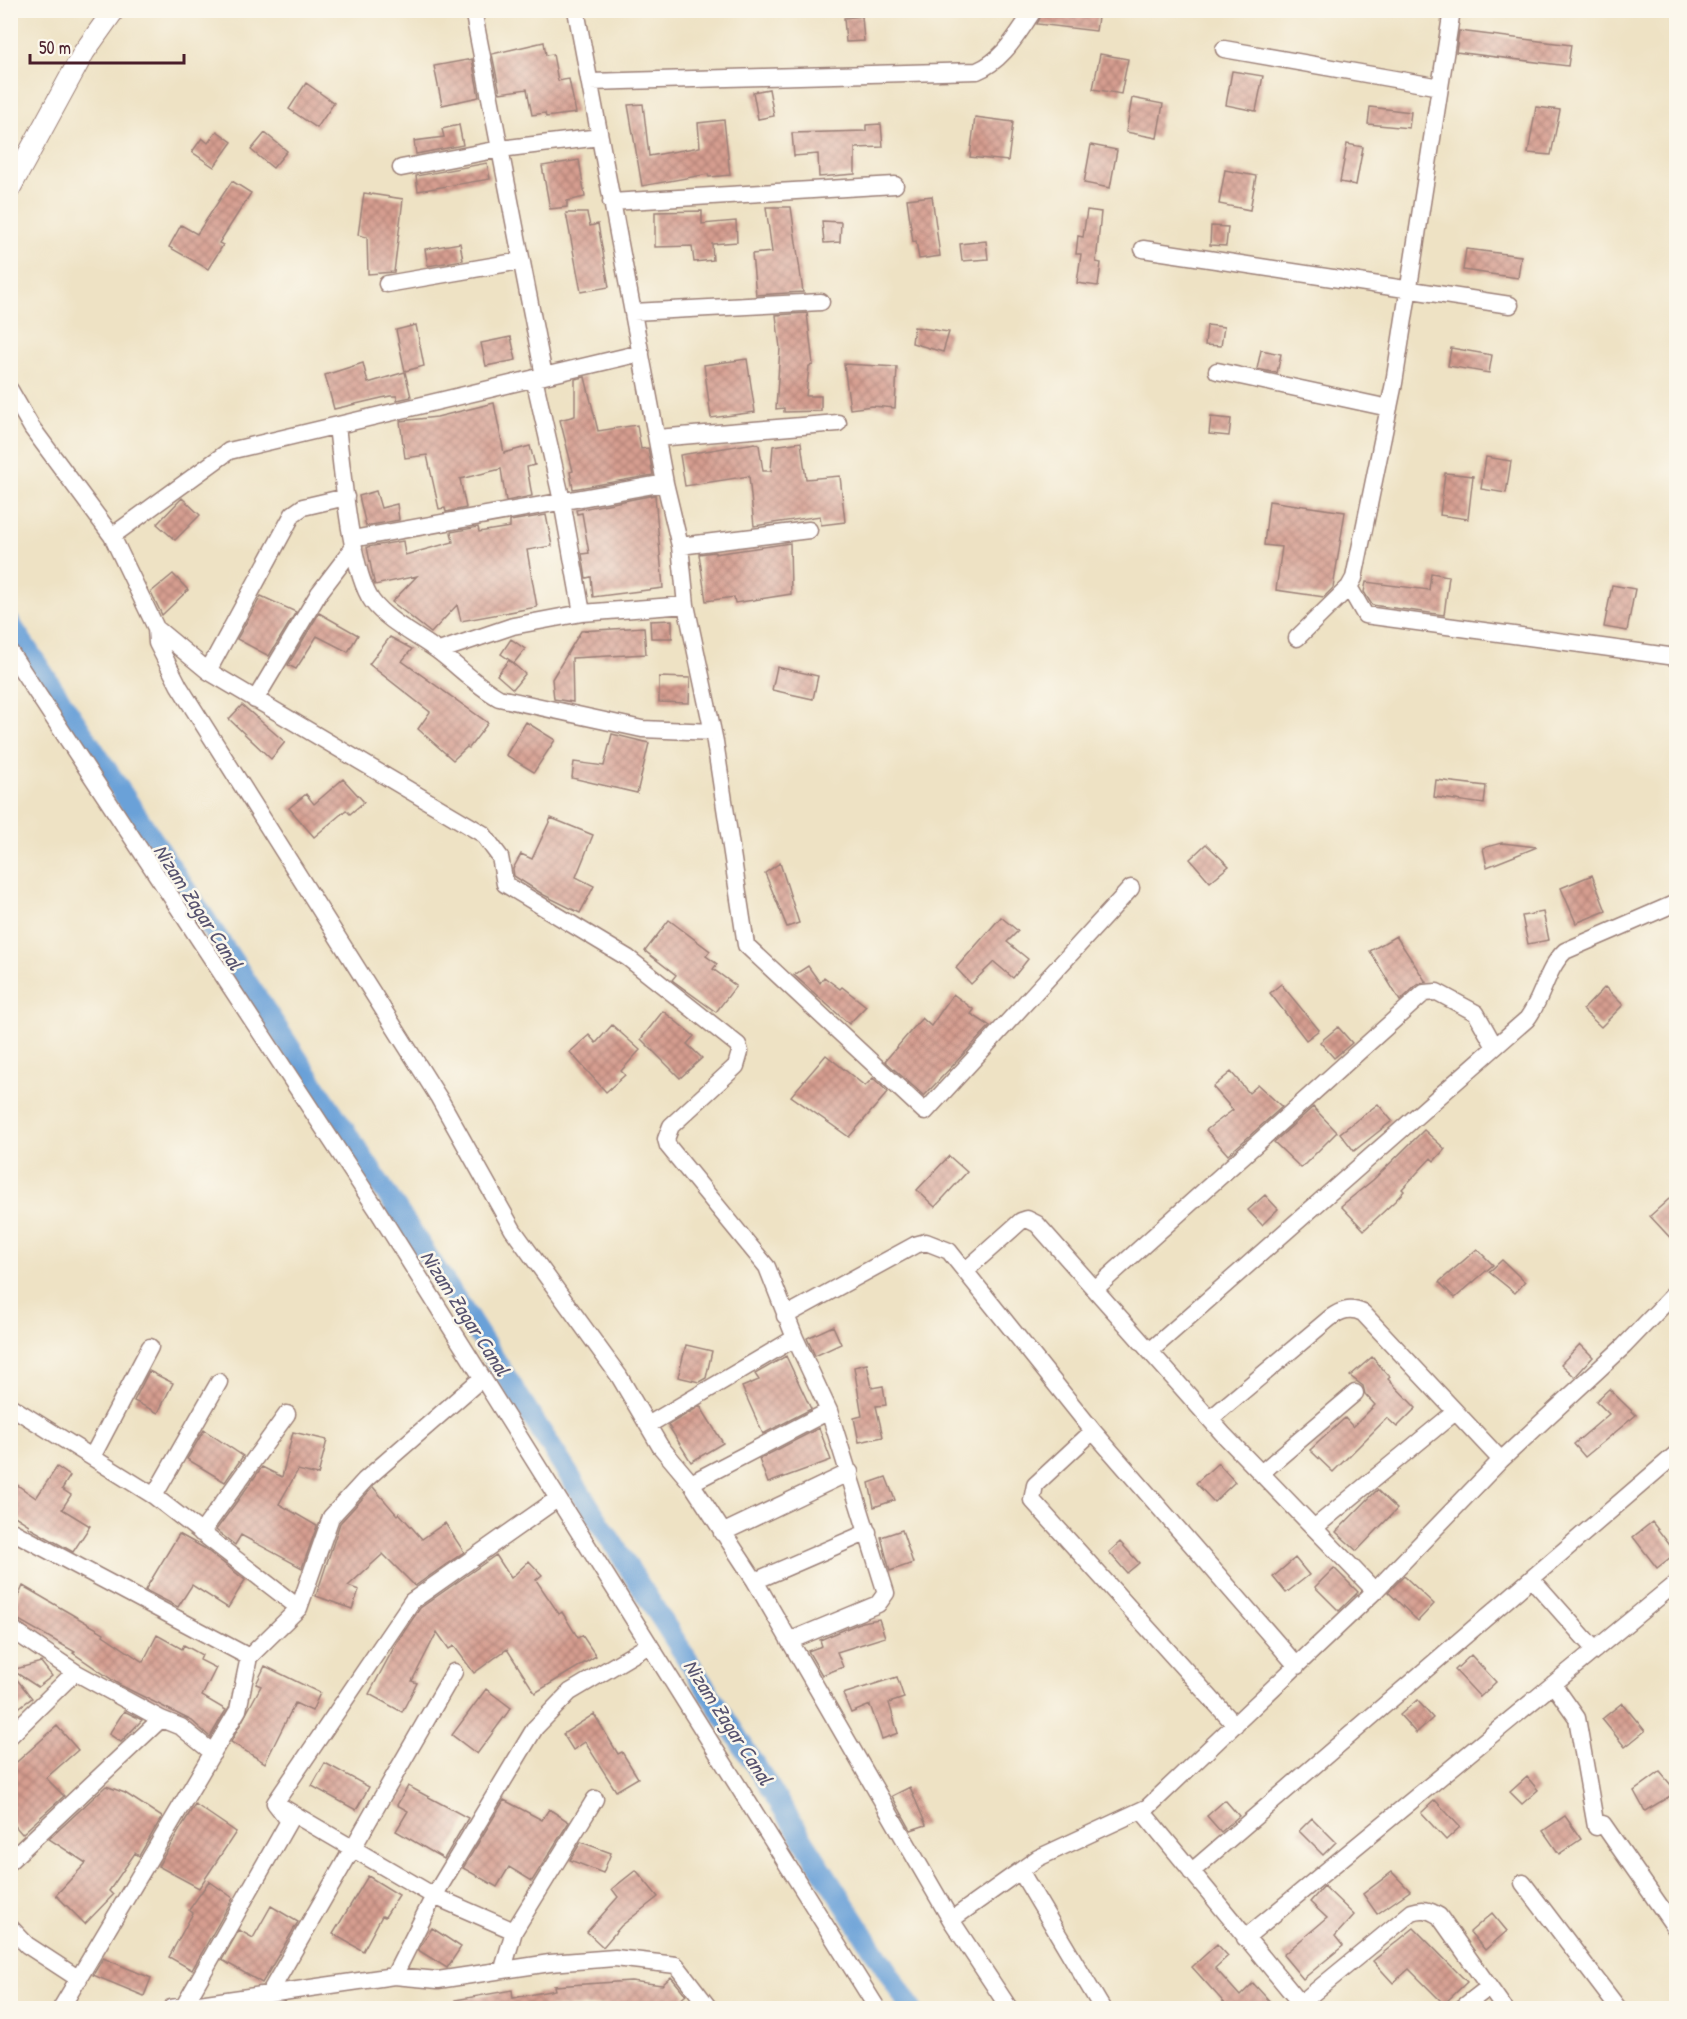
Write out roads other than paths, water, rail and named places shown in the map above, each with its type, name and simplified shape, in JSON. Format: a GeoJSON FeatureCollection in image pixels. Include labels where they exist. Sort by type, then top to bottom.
{"type":"FeatureCollection","features":[{"type":"Feature","properties":{"kind":"street"},"geometry":{"type":"LineString","coordinates":[[10,188],[84,52],[114,10]]}},
{"type":"Feature","properties":{"kind":"street"},"geometry":{"type":"LineString","coordinates":[[473,10],[500,149],[582,612]]}},
{"type":"Feature","properties":{"kind":"street"},"geometry":{"type":"LineString","coordinates":[[576,10],[665,483],[680,546],[686,605],[713,732],[746,945],[925,1112],[1131,888]]}},
{"type":"Feature","properties":{"kind":"street"},"geometry":{"type":"LineString","coordinates":[[590,82],[977,71],[992,65],[1002,56],[1034,10]]}},
{"type":"Feature","properties":{"kind":"street"},"geometry":{"type":"LineString","coordinates":[[1297,638],[1349,587],[1356,568],[1389,408],[1452,10]]}},
{"type":"Feature","properties":{"kind":"street"},"geometry":{"type":"LineString","coordinates":[[1224,50],[1440,87]]}},
{"type":"Feature","properties":{"kind":"street"},"geometry":{"type":"LineString","coordinates":[[401,168],[500,149],[600,137]]}},
{"type":"Feature","properties":{"kind":"street"},"geometry":{"type":"LineString","coordinates":[[611,202],[895,185]]}},
{"type":"Feature","properties":{"kind":"street"},"geometry":{"type":"LineString","coordinates":[[1143,249],[1510,305]]}},
{"type":"Feature","properties":{"kind":"street"},"geometry":{"type":"LineString","coordinates":[[387,284],[520,261]]}},
{"type":"Feature","properties":{"kind":"street"},"geometry":{"type":"LineString","coordinates":[[633,312],[821,302]]}},
{"type":"Feature","properties":{"kind":"street"},"geometry":{"type":"LineString","coordinates":[[112,536],[224,453],[641,353]]}},
{"type":"Feature","properties":{"kind":"street"},"geometry":{"type":"LineString","coordinates":[[1216,371],[1389,408]]}},
{"type":"Feature","properties":{"kind":"street"},"geometry":{"type":"LineString","coordinates":[[10,390],[32,428],[112,536],[156,628],[157,643],[179,686],[439,1098],[513,1230],[619,1376],[660,1446],[691,1483],[755,1581],[951,1920],[1009,2008]]}},
{"type":"Feature","properties":{"kind":"street"},"geometry":{"type":"LineString","coordinates":[[657,438],[838,423]]}},
{"type":"Feature","properties":{"kind":"street"},"geometry":{"type":"LineString","coordinates":[[337,426],[353,543],[364,587],[372,600],[392,619],[439,651],[482,688],[500,698],[642,729],[713,732]]}},
{"type":"Feature","properties":{"kind":"street"},"geometry":{"type":"LineString","coordinates":[[255,700],[319,593],[353,543],[665,483]]}},
{"type":"Feature","properties":{"kind":"street"},"geometry":{"type":"LineString","coordinates":[[208,671],[293,514],[303,507],[346,497]]}},
{"type":"Feature","properties":{"kind":"street"},"geometry":{"type":"LineString","coordinates":[[680,546],[808,530]]}},
{"type":"Feature","properties":{"kind":"street"},"geometry":{"type":"LineString","coordinates":[[1349,587],[1365,615],[1677,657]]}},
{"type":"Feature","properties":{"kind":"street"},"geometry":{"type":"LineString","coordinates":[[439,651],[513,626],[582,612],[686,605]]}},
{"type":"Feature","properties":{"kind":"street"},"geometry":{"type":"LineString","coordinates":[[156,628],[208,671],[483,834],[500,857],[505,884],[628,958],[738,1045],[740,1052],[736,1066],[671,1126],[666,1139],[668,1146],[767,1267],[785,1316],[829,1411],[850,1472],[886,1593],[884,1599],[878,1604],[789,1641]]}},
{"type":"Feature","properties":{"kind":"street"},"geometry":{"type":"LineString","coordinates":[[10,652],[376,1208],[877,2008]]}},
{"type":"Feature","properties":{"kind":"street"},"geometry":{"type":"LineString","coordinates":[[1150,1351],[1527,1018],[1537,1006],[1557,958],[1564,951],[1677,903]]}},
{"type":"Feature","properties":{"kind":"street"},"geometry":{"type":"LineString","coordinates":[[1095,1289],[1424,993],[1437,993],[1476,1013],[1495,1047]]}},
{"type":"Feature","properties":{"kind":"street"},"geometry":{"type":"LineString","coordinates":[[966,1270],[1021,1221],[1027,1219],[1037,1224],[1210,1419],[1375,1591]]}},
{"type":"Feature","properties":{"kind":"street"},"geometry":{"type":"LineString","coordinates":[[785,1316],[915,1245],[926,1242],[939,1245],[956,1257],[1093,1431],[1297,1666]]}},
{"type":"Feature","properties":{"kind":"street"},"geometry":{"type":"LineString","coordinates":[[951,1920],[1046,1854],[1142,1811],[1375,1591],[1501,1460],[1624,1346],[1677,1292]]}},
{"type":"Feature","properties":{"kind":"street"},"geometry":{"type":"LineString","coordinates":[[1210,1419],[1330,1318],[1348,1309],[1363,1313],[1501,1460]]}},
{"type":"Feature","properties":{"kind":"street"},"geometry":{"type":"LineString","coordinates":[[648,1425],[795,1338]]}},
{"type":"Feature","properties":{"kind":"street"},"geometry":{"type":"LineString","coordinates":[[92,1457],[150,1347]]}},
{"type":"Feature","properties":{"kind":"street"},"geometry":{"type":"LineString","coordinates":[[60,2008],[238,1710],[249,1657],[299,1608],[331,1517],[365,1480],[482,1378]]}},
{"type":"Feature","properties":{"kind":"street"},"geometry":{"type":"LineString","coordinates":[[154,1496],[219,1382]]}},
{"type":"Feature","properties":{"kind":"street"},"geometry":{"type":"LineString","coordinates":[[1261,1473],[1355,1393]]}},
{"type":"Feature","properties":{"kind":"street"},"geometry":{"type":"LineString","coordinates":[[10,1406],[154,1496],[299,1608]]}},
{"type":"Feature","properties":{"kind":"street"},"geometry":{"type":"LineString","coordinates":[[691,1483],[829,1411]]}},
{"type":"Feature","properties":{"kind":"street"},"geometry":{"type":"LineString","coordinates":[[1314,1528],[1455,1412]]}},
{"type":"Feature","properties":{"kind":"street"},"geometry":{"type":"LineString","coordinates":[[201,1533],[287,1414]]}},
{"type":"Feature","properties":{"kind":"street"},"geometry":{"type":"LineString","coordinates":[[1093,1431],[1035,1485],[1032,1500],[1235,1725]]}},
{"type":"Feature","properties":{"kind":"street"},"geometry":{"type":"LineString","coordinates":[[1191,1872],[1677,1454]]}},
{"type":"Feature","properties":{"kind":"street"},"geometry":{"type":"LineString","coordinates":[[722,1533],[850,1472]]}},
{"type":"Feature","properties":{"kind":"street"},"geometry":{"type":"LineString","coordinates":[[275,1803],[412,1601],[557,1498]]}},
{"type":"Feature","properties":{"kind":"street"},"geometry":{"type":"LineString","coordinates":[[10,1530],[249,1657]]}},
{"type":"Feature","properties":{"kind":"street"},"geometry":{"type":"LineString","coordinates":[[755,1581],[868,1532]]}},
{"type":"Feature","properties":{"kind":"street"},"geometry":{"type":"LineString","coordinates":[[1532,1579],[1594,1650]]}},
{"type":"Feature","properties":{"kind":"street"},"geometry":{"type":"LineString","coordinates":[[1245,1938],[1677,1583]]}},
{"type":"Feature","properties":{"kind":"street"},"geometry":{"type":"LineString","coordinates":[[10,1625],[17,1633],[75,1672],[161,1719],[181,1726],[213,1754]]}},
{"type":"Feature","properties":{"kind":"street"},"geometry":{"type":"LineString","coordinates":[[394,1976],[434,1896],[535,1728],[570,1692],[649,1644]]}},
{"type":"Feature","properties":{"kind":"street"},"geometry":{"type":"LineString","coordinates":[[10,1736],[75,1672]]}},
{"type":"Feature","properties":{"kind":"street"},"geometry":{"type":"LineString","coordinates":[[270,1992],[454,1672]]}},
{"type":"Feature","properties":{"kind":"street"},"geometry":{"type":"LineString","coordinates":[[1553,1684],[1578,1718],[1600,1826],[1677,1929]]}},
{"type":"Feature","properties":{"kind":"street"},"geometry":{"type":"LineString","coordinates":[[10,1861],[161,1719]]}},
{"type":"Feature","properties":{"kind":"street"},"geometry":{"type":"LineString","coordinates":[[503,1969],[514,1931],[595,1798]]}},
{"type":"Feature","properties":{"kind":"street"},"geometry":{"type":"LineString","coordinates":[[275,1803],[434,1896],[514,1931]]}},
{"type":"Feature","properties":{"kind":"street"},"geometry":{"type":"LineString","coordinates":[[177,2007],[289,1821],[275,1803]]}},
{"type":"Feature","properties":{"kind":"street"},"geometry":{"type":"LineString","coordinates":[[1142,1811],[1298,2006],[1412,1912],[1420,1909],[1429,1910],[1439,1916],[1504,2008]]}},
{"type":"Feature","properties":{"kind":"street"},"geometry":{"type":"LineString","coordinates":[[1021,1872],[1101,2008]]}},
{"type":"Feature","properties":{"kind":"street"},"geometry":{"type":"LineString","coordinates":[[1523,1883],[1618,2008]]}},
{"type":"Feature","properties":{"kind":"street"},"geometry":{"type":"LineString","coordinates":[[10,1927],[27,1945],[79,1978]]}},
{"type":"Feature","properties":{"kind":"street"},"geometry":{"type":"LineString","coordinates":[[177,2007],[394,1976],[438,1980],[503,1969],[615,1958],[676,1965],[709,2008]]}},
{"type":"Feature","properties":{"kind":"street"},"geometry":{"type":"LineString","coordinates":[[1462,2008],[1489,1987]]}},
{"type":"Feature","properties":{"kind":"waterway","name":"Nizam Zagar Canal"},"geometry":{"type":"LineString","coordinates":[[10,623],[462,1308],[911,2008]]}}]}
